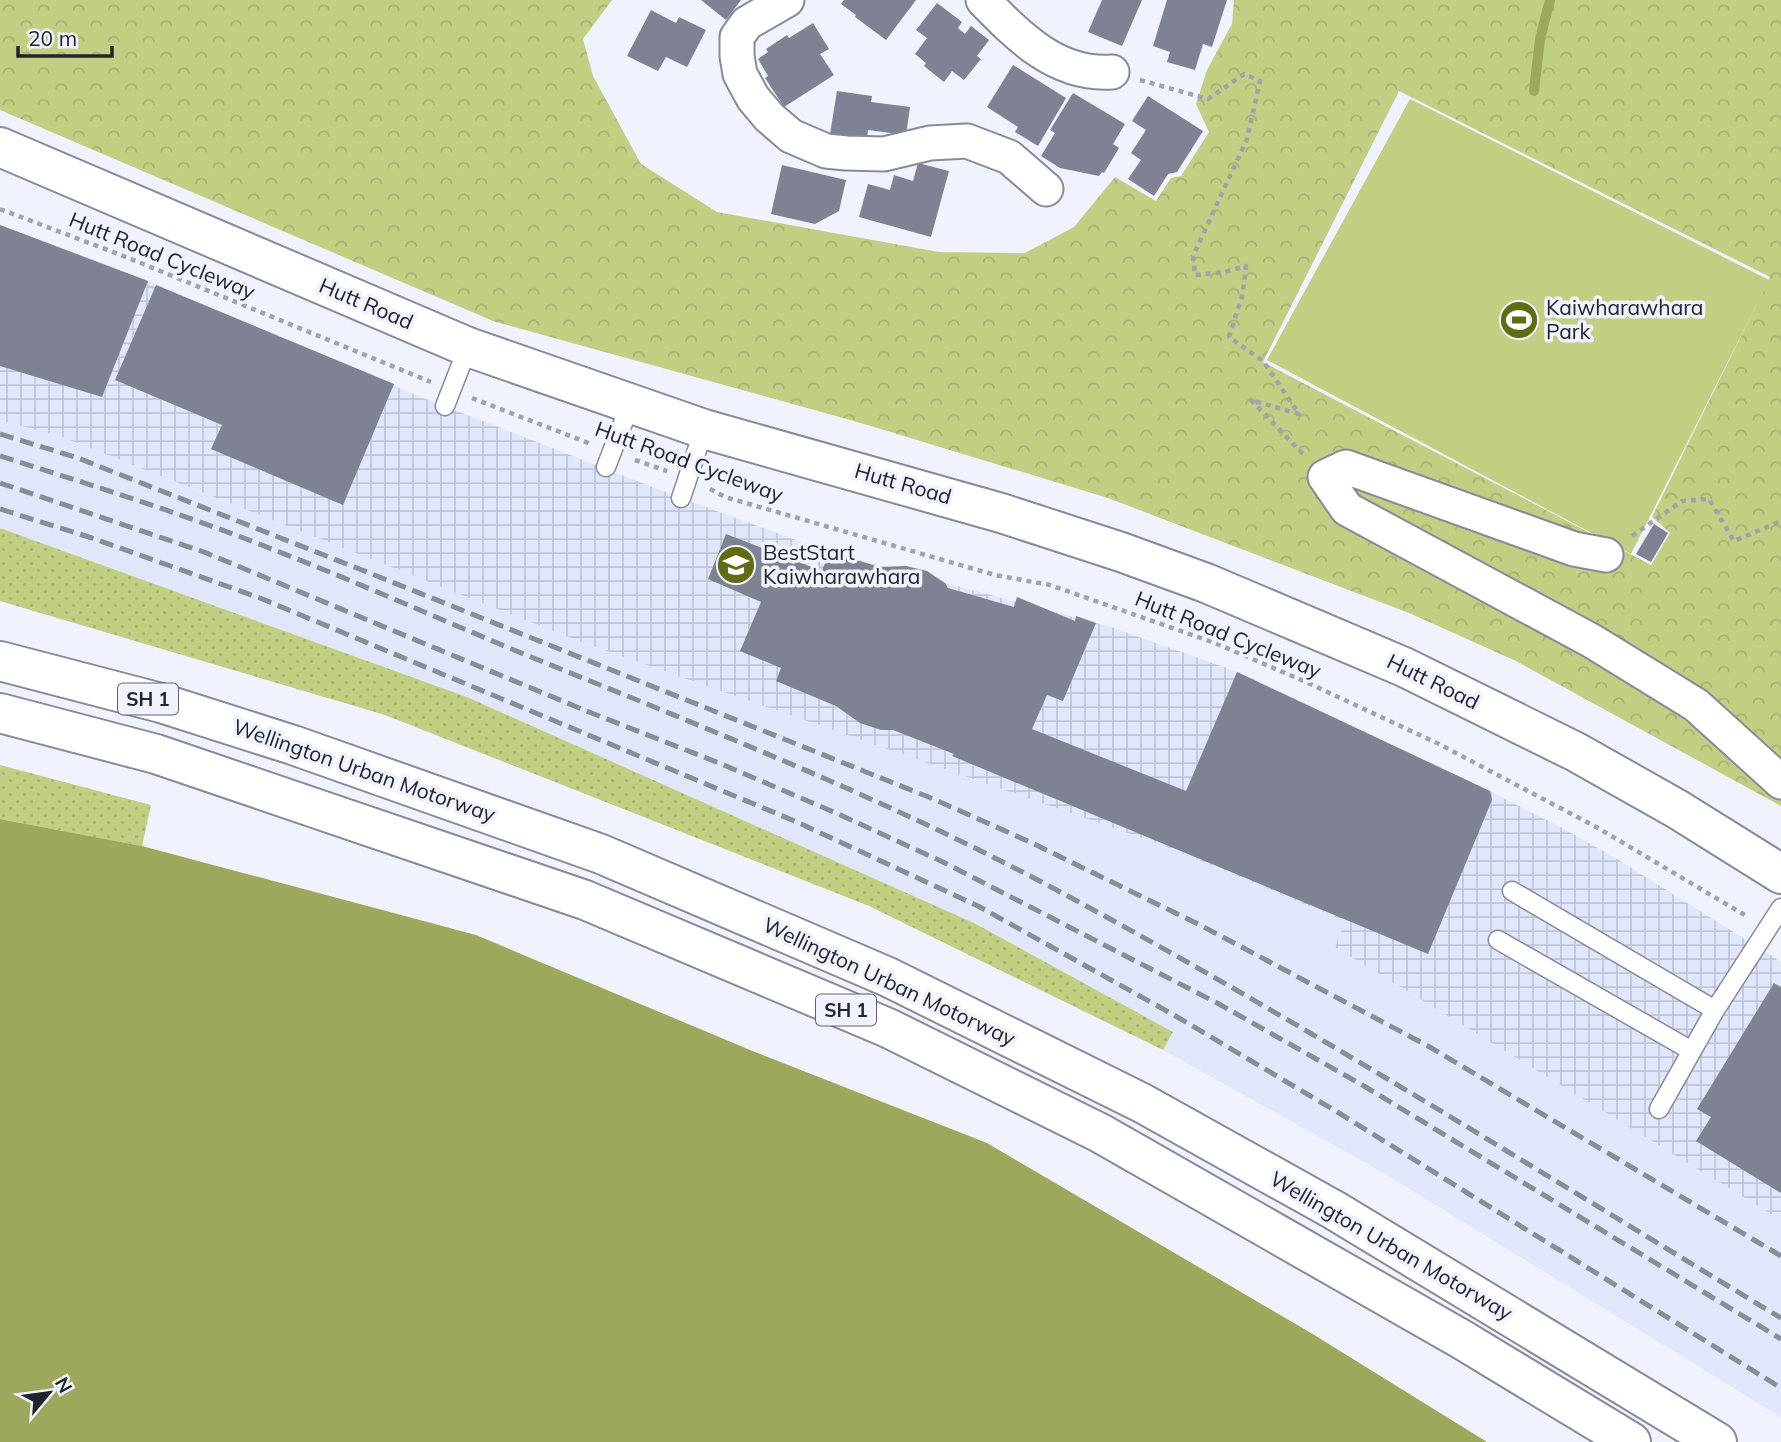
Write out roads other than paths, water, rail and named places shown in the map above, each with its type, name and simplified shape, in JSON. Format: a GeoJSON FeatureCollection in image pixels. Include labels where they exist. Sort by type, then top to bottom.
{"type":"FeatureCollection","features":[{"type":"Feature","properties":{"kind":"main road","name":"Hutt Road"},"geometry":{"type":"LineString","coordinates":[[1,152],[468,347],[630,405],[704,429],[1001,513],[1206,583],[1404,667],[1576,752],[1677,809],[1781,874]]}},
{"type":"Feature","properties":{"kind":"main road","name":"Wellington Urban Motorway"},"geometry":{"type":"LineString","coordinates":[[0,661],[175,707],[293,745],[601,854],[888,977],[1142,1103],[1322,1203],[1717,1442]]}},
{"type":"Feature","properties":{"kind":"main road","name":"Wellington Urban Motorway"},"geometry":{"type":"LineString","coordinates":[[0,713],[156,754],[585,900],[888,1028],[1100,1133],[1450,1332],[1631,1442]]}},
{"type":"Feature","properties":{"kind":"street"},"geometry":{"type":"LineString","coordinates":[[787,0],[747,23],[737,37],[737,56],[740,74],[753,98],[769,117],[791,136],[826,151],[846,153],[884,154],[930,143],[967,141],[1009,157],[1046,189]]}},
{"type":"Feature","properties":{"kind":"street"},"geometry":{"type":"LineString","coordinates":[[983,0],[1038,51],[1062,65],[1088,72],[1112,72]]}},
{"type":"Feature","properties":{"kind":"street"},"geometry":{"type":"LineString","coordinates":[[1606,555],[1574,549],[1346,467],[1325,477],[1347,509],[1592,641],[1696,705],[1781,782]]}},
{"type":"Feature","properties":{"kind":"lane"},"geometry":{"type":"LineString","coordinates":[[448,398],[468,347]]}},
{"type":"Feature","properties":{"kind":"lane"},"geometry":{"type":"LineString","coordinates":[[609,460],[630,405]]}},
{"type":"Feature","properties":{"kind":"lane"},"geometry":{"type":"LineString","coordinates":[[681,498],[704,429]]}},
{"type":"Feature","properties":{"kind":"lane"},"geometry":{"type":"LineString","coordinates":[[1512,891],[1715,1010]]}},
{"type":"Feature","properties":{"kind":"lane"},"geometry":{"type":"LineString","coordinates":[[1659,1109],[1715,1010],[1781,908]]}},
{"type":"Feature","properties":{"kind":"lane"},"geometry":{"type":"LineString","coordinates":[[1498,940],[1692,1051]]}},
{"type":"Feature","properties":{"kind":"waterway"},"geometry":{"type":"LineString","coordinates":[[1534,91],[1540,39],[1550,0]]}},
{"type":"Feature","properties":{"kind":"railway"},"geometry":{"type":"LineString","coordinates":[[0,434],[78,458],[372,574],[931,798],[1030,842],[1202,926],[1428,1046],[1781,1256]]}},
{"type":"Feature","properties":{"kind":"railway"},"geometry":{"type":"LineString","coordinates":[[0,456],[183,516],[355,582],[734,740],[926,824],[1051,887],[1236,990],[1781,1318]]}},
{"type":"Feature","properties":{"kind":"railway"},"geometry":{"type":"LineString","coordinates":[[0,483],[204,552],[719,763],[943,862],[1219,1004],[1364,1086],[1781,1339]]}},
{"type":"Feature","properties":{"kind":"railway"},"geometry":{"type":"LineString","coordinates":[[0,509],[92,538],[260,598],[797,822],[978,906],[1174,1015],[1339,1113],[1781,1388]]}},
{"type":"Feature","properties":{"kind":"place","name":"Kaiwharawhara Park"},"geometry":{"type":"Point","coordinates":[1519,320]}},
{"type":"Feature","properties":{"kind":"place","name":"BestStart Kaiwharawhara"},"geometry":{"type":"Point","coordinates":[736,565]}}]}
